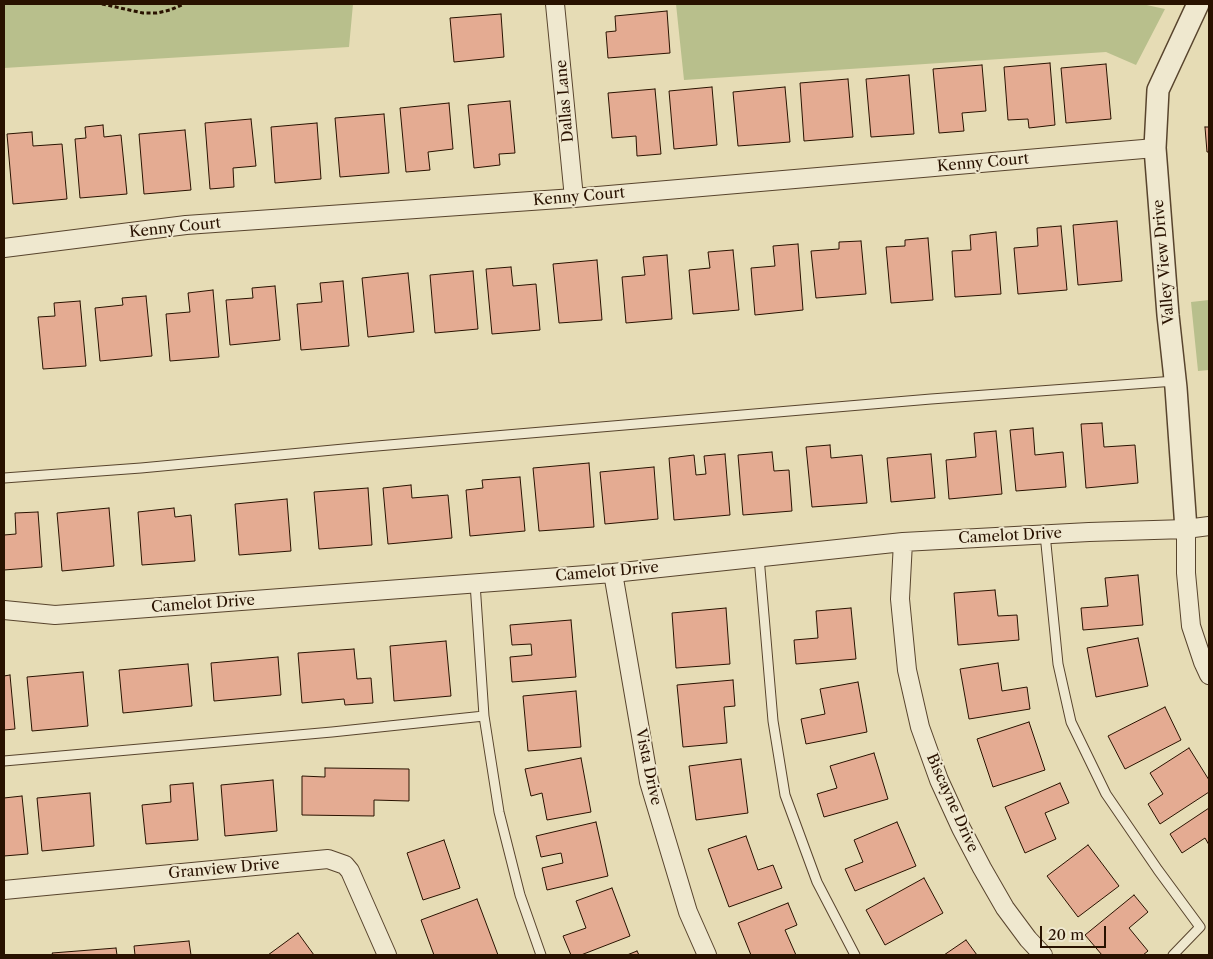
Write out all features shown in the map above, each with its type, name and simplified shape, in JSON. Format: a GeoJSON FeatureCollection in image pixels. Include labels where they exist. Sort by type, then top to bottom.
{"type":"FeatureCollection","features":[{"type":"Feature","properties":{"kind":"street","name":"Dallas Lane"},"geometry":{"type":"LineString","coordinates":[[555,4],[574,198]]}},
{"type":"Feature","properties":{"kind":"street","name":"Valley View Drive"},"geometry":{"type":"LineString","coordinates":[[1186,529],[1155,148],[1158,90],[1198,4]]}},
{"type":"Feature","properties":{"kind":"street","name":"Kenny Court"},"geometry":{"type":"LineString","coordinates":[[4,248],[186,226],[574,198],[1155,148]]}},
{"type":"Feature","properties":{"kind":"street","name":"Camelot Drive"},"geometry":{"type":"LineString","coordinates":[[4,610],[54,615],[613,573],[903,542],[1186,529],[1209,526]]}},
{"type":"Feature","properties":{"kind":"street"},"geometry":{"type":"LineString","coordinates":[[1186,529],[1186,573],[1191,626],[1203,662],[1209,673]]}},
{"type":"Feature","properties":{"kind":"street","name":"Biscayne Drive"},"geometry":{"type":"LineString","coordinates":[[903,542],[900,599],[907,670],[920,727],[939,780],[960,828],[1006,908],[1028,939],[1043,955]]}},
{"type":"Feature","properties":{"kind":"street","name":"Vista Drive"},"geometry":{"type":"LineString","coordinates":[[613,573],[649,782],[688,912],[707,955]]}},
{"type":"Feature","properties":{"kind":"street","name":"Granview Drive"},"geometry":{"type":"LineString","coordinates":[[4,890],[328,859],[345,865],[350,871],[387,955]]}},
{"type":"Feature","properties":{"kind":"lane"},"geometry":{"type":"LineString","coordinates":[[4,478],[141,468],[932,399],[1175,381]]}},
{"type":"Feature","properties":{"kind":"lane"},"geometry":{"type":"LineString","coordinates":[[1045,534],[1058,664],[1071,722],[1106,794],[1200,927],[1173,955]]}},
{"type":"Feature","properties":{"kind":"lane"},"geometry":{"type":"LineString","coordinates":[[759,557],[773,721],[785,795],[817,882],[855,955]]}},
{"type":"Feature","properties":{"kind":"lane"},"geometry":{"type":"LineString","coordinates":[[475,583],[484,716],[499,812],[520,895],[541,955]]}},
{"type":"Feature","properties":{"kind":"lane"},"geometry":{"type":"LineString","coordinates":[[4,761],[332,732],[484,716]]}},
{"type":"Feature","properties":{"kind":"path"},"geometry":{"type":"LineString","coordinates":[[102,4],[143,13],[157,13],[184,4]]}},
{"type":"Feature","properties":{"kind":"green space"},"geometry":{"type":"Polygon","coordinates":[[[4,4],[353,4],[349,47],[4,68],[4,4]]]}},
{"type":"Feature","properties":{"kind":"green space"},"geometry":{"type":"Polygon","coordinates":[[[676,4],[1142,4],[1165,9],[1136,65],[1106,52],[684,80],[676,4]]]}},
{"type":"Feature","properties":{"kind":"green space"},"geometry":{"type":"Polygon","coordinates":[[[1209,300],[1209,370],[1198,371],[1191,302],[1209,300]]]}},
{"type":"Feature","properties":{"kind":"building"},"geometry":{"type":"Polygon","coordinates":[[[667,11],[670,53],[608,58],[606,32],[616,31],[615,16],[667,11]]]}},
{"type":"Feature","properties":{"kind":"building"},"geometry":{"type":"Polygon","coordinates":[[[501,14],[504,57],[454,62],[450,18],[501,14]]]}},
{"type":"Feature","properties":{"kind":"building"},"geometry":{"type":"Polygon","coordinates":[[[1050,63],[1055,125],[1029,128],[1028,119],[1008,120],[1004,67],[1050,63]]]}},
{"type":"Feature","properties":{"kind":"building"},"geometry":{"type":"Polygon","coordinates":[[[1106,64],[1111,119],[1066,123],[1061,68],[1106,64]]]}},
{"type":"Feature","properties":{"kind":"building"},"geometry":{"type":"Polygon","coordinates":[[[982,65],[986,111],[962,113],[964,131],[939,133],[933,69],[982,65]]]}},
{"type":"Feature","properties":{"kind":"building"},"geometry":{"type":"Polygon","coordinates":[[[909,75],[914,134],[871,137],[866,79],[909,75]]]}},
{"type":"Feature","properties":{"kind":"building"},"geometry":{"type":"Polygon","coordinates":[[[848,79],[853,137],[804,141],[800,83],[848,79]]]}},
{"type":"Feature","properties":{"kind":"building"},"geometry":{"type":"Polygon","coordinates":[[[712,87],[717,145],[674,149],[669,91],[712,87]]]}},
{"type":"Feature","properties":{"kind":"building"},"geometry":{"type":"Polygon","coordinates":[[[785,87],[790,142],[738,146],[733,92],[785,87]]]}},
{"type":"Feature","properties":{"kind":"building"},"geometry":{"type":"Polygon","coordinates":[[[655,89],[661,154],[637,156],[636,136],[612,138],[608,93],[655,89]]]}},
{"type":"Feature","properties":{"kind":"building"},"geometry":{"type":"Polygon","coordinates":[[[510,101],[515,153],[499,154],[500,165],[474,168],[468,105],[510,101]]]}},
{"type":"Feature","properties":{"kind":"building"},"geometry":{"type":"Polygon","coordinates":[[[449,103],[453,149],[428,152],[430,170],[406,172],[400,108],[449,103]]]}},
{"type":"Feature","properties":{"kind":"building"},"geometry":{"type":"Polygon","coordinates":[[[384,114],[389,173],[340,177],[335,118],[384,114]]]}},
{"type":"Feature","properties":{"kind":"building"},"geometry":{"type":"Polygon","coordinates":[[[251,119],[256,166],[233,168],[234,187],[210,189],[205,123],[251,119]]]}},
{"type":"Feature","properties":{"kind":"building"},"geometry":{"type":"Polygon","coordinates":[[[317,123],[321,179],[275,183],[271,127],[317,123]]]}},
{"type":"Feature","properties":{"kind":"building"},"geometry":{"type":"Polygon","coordinates":[[[103,125],[104,137],[121,135],[127,194],[80,198],[75,139],[86,138],[85,127],[103,125]]]}},
{"type":"Feature","properties":{"kind":"building"},"geometry":{"type":"Polygon","coordinates":[[[1205,127],[1209,127],[1209,152],[1207,152],[1205,127]]]}},
{"type":"Feature","properties":{"kind":"building"},"geometry":{"type":"Polygon","coordinates":[[[185,130],[191,190],[144,194],[139,134],[185,130]]]}},
{"type":"Feature","properties":{"kind":"building"},"geometry":{"type":"Polygon","coordinates":[[[32,132],[33,146],[62,144],[67,199],[13,204],[7,134],[32,132]]]}},
{"type":"Feature","properties":{"kind":"building"},"geometry":{"type":"Polygon","coordinates":[[[1117,221],[1122,281],[1078,285],[1073,225],[1117,221]]]}},
{"type":"Feature","properties":{"kind":"building"},"geometry":{"type":"Polygon","coordinates":[[[1061,226],[1067,290],[1018,294],[1014,248],[1038,246],[1037,228],[1061,226]]]}},
{"type":"Feature","properties":{"kind":"building"},"geometry":{"type":"Polygon","coordinates":[[[996,232],[1001,294],[955,297],[952,251],[971,250],[970,235],[996,232]]]}},
{"type":"Feature","properties":{"kind":"building"},"geometry":{"type":"Polygon","coordinates":[[[928,238],[933,300],[891,303],[886,247],[905,246],[905,240],[928,238]]]}},
{"type":"Feature","properties":{"kind":"building"},"geometry":{"type":"Polygon","coordinates":[[[861,241],[866,294],[816,298],[811,251],[839,249],[839,242],[861,241]]]}},
{"type":"Feature","properties":{"kind":"building"},"geometry":{"type":"Polygon","coordinates":[[[798,244],[803,310],[755,315],[751,268],[775,266],[773,246],[798,244]]]}},
{"type":"Feature","properties":{"kind":"building"},"geometry":{"type":"Polygon","coordinates":[[[733,250],[739,310],[693,314],[689,270],[710,268],[708,252],[733,250]]]}},
{"type":"Feature","properties":{"kind":"building"},"geometry":{"type":"Polygon","coordinates":[[[667,255],[672,319],[626,323],[622,277],[645,275],[643,257],[667,255]]]}},
{"type":"Feature","properties":{"kind":"building"},"geometry":{"type":"Polygon","coordinates":[[[597,260],[602,320],[559,323],[553,264],[597,260]]]}},
{"type":"Feature","properties":{"kind":"building"},"geometry":{"type":"Polygon","coordinates":[[[511,267],[513,286],[536,284],[540,330],[492,334],[486,269],[511,267]]]}},
{"type":"Feature","properties":{"kind":"building"},"geometry":{"type":"Polygon","coordinates":[[[473,271],[478,329],[435,333],[430,275],[473,271]]]}},
{"type":"Feature","properties":{"kind":"building"},"geometry":{"type":"Polygon","coordinates":[[[408,273],[414,332],[368,337],[362,278],[408,273]]]}},
{"type":"Feature","properties":{"kind":"building"},"geometry":{"type":"Polygon","coordinates":[[[343,281],[349,346],[301,350],[297,304],[322,302],[320,283],[343,281]]]}},
{"type":"Feature","properties":{"kind":"building"},"geometry":{"type":"Polygon","coordinates":[[[275,286],[280,340],[230,345],[226,300],[253,298],[252,288],[275,286]]]}},
{"type":"Feature","properties":{"kind":"building"},"geometry":{"type":"Polygon","coordinates":[[[213,290],[219,357],[170,361],[166,314],[190,312],[188,293],[213,290]]]}},
{"type":"Feature","properties":{"kind":"building"},"geometry":{"type":"Polygon","coordinates":[[[146,296],[152,356],[100,361],[95,308],[123,305],[122,298],[146,296]]]}},
{"type":"Feature","properties":{"kind":"building"},"geometry":{"type":"Polygon","coordinates":[[[80,301],[86,366],[43,369],[38,317],[55,316],[54,303],[80,301]]]}},
{"type":"Feature","properties":{"kind":"building"},"geometry":{"type":"Polygon","coordinates":[[[1102,423],[1104,447],[1135,445],[1138,483],[1086,488],[1081,424],[1102,423]]]}},
{"type":"Feature","properties":{"kind":"building"},"geometry":{"type":"Polygon","coordinates":[[[1033,428],[1035,455],[1063,452],[1066,487],[1016,491],[1010,430],[1033,428]]]}},
{"type":"Feature","properties":{"kind":"building"},"geometry":{"type":"Polygon","coordinates":[[[996,431],[1002,494],[949,499],[946,460],[976,457],[974,433],[996,431]]]}},
{"type":"Feature","properties":{"kind":"building"},"geometry":{"type":"Polygon","coordinates":[[[830,445],[831,458],[862,455],[867,503],[812,507],[806,447],[830,445]]]}},
{"type":"Feature","properties":{"kind":"building"},"geometry":{"type":"Polygon","coordinates":[[[772,452],[774,471],[789,470],[792,511],[743,515],[738,455],[772,452]]]}},
{"type":"Feature","properties":{"kind":"building"},"geometry":{"type":"Polygon","coordinates":[[[725,454],[730,515],[674,520],[669,458],[694,455],[696,475],[706,474],[704,456],[725,454]]]}},
{"type":"Feature","properties":{"kind":"building"},"geometry":{"type":"Polygon","coordinates":[[[931,454],[935,498],[891,502],[887,458],[931,454]]]}},
{"type":"Feature","properties":{"kind":"building"},"geometry":{"type":"Polygon","coordinates":[[[589,463],[594,527],[539,531],[533,468],[589,463]]]}},
{"type":"Feature","properties":{"kind":"building"},"geometry":{"type":"Polygon","coordinates":[[[654,467],[658,519],[605,524],[600,472],[654,467]]]}},
{"type":"Feature","properties":{"kind":"building"},"geometry":{"type":"Polygon","coordinates":[[[520,477],[525,531],[470,536],[466,490],[483,488],[482,480],[520,477]]]}},
{"type":"Feature","properties":{"kind":"building"},"geometry":{"type":"Polygon","coordinates":[[[411,485],[412,498],[448,495],[452,538],[388,544],[383,488],[411,485]]]}},
{"type":"Feature","properties":{"kind":"building"},"geometry":{"type":"Polygon","coordinates":[[[368,488],[372,545],[319,549],[314,492],[368,488]]]}},
{"type":"Feature","properties":{"kind":"building"},"geometry":{"type":"Polygon","coordinates":[[[287,499],[291,551],[239,555],[235,504],[287,499]]]}},
{"type":"Feature","properties":{"kind":"building"},"geometry":{"type":"Polygon","coordinates":[[[109,508],[114,566],[62,571],[57,513],[109,508]]]}},
{"type":"Feature","properties":{"kind":"building"},"geometry":{"type":"Polygon","coordinates":[[[174,508],[175,517],[191,515],[195,561],[142,565],[138,512],[174,508]]]}},
{"type":"Feature","properties":{"kind":"building"},"geometry":{"type":"Polygon","coordinates":[[[38,512],[42,567],[4,570],[4,535],[16,534],[15,513],[38,512]]]}},
{"type":"Feature","properties":{"kind":"building"},"geometry":{"type":"Polygon","coordinates":[[[1138,575],[1143,625],[1083,630],[1081,608],[1108,606],[1105,578],[1138,575]]]}},
{"type":"Feature","properties":{"kind":"building"},"geometry":{"type":"Polygon","coordinates":[[[995,590],[998,616],[1017,615],[1019,640],[958,645],[954,593],[995,590]]]}},
{"type":"Feature","properties":{"kind":"building"},"geometry":{"type":"Polygon","coordinates":[[[726,608],[730,664],[676,668],[672,613],[726,608]]]}},
{"type":"Feature","properties":{"kind":"building"},"geometry":{"type":"Polygon","coordinates":[[[851,608],[856,659],[796,664],[794,640],[818,638],[816,611],[851,608]]]}},
{"type":"Feature","properties":{"kind":"building"},"geometry":{"type":"Polygon","coordinates":[[[571,620],[576,677],[512,682],[510,657],[532,655],[531,644],[512,645],[510,625],[571,620]]]}},
{"type":"Feature","properties":{"kind":"building"},"geometry":{"type":"Polygon","coordinates":[[[1138,638],[1148,686],[1096,697],[1087,648],[1138,638]]]}},
{"type":"Feature","properties":{"kind":"building"},"geometry":{"type":"Polygon","coordinates":[[[446,641],[451,696],[394,701],[390,646],[446,641]]]}},
{"type":"Feature","properties":{"kind":"building"},"geometry":{"type":"Polygon","coordinates":[[[354,649],[357,679],[371,678],[373,703],[345,705],[344,699],[302,703],[298,653],[354,649]]]}},
{"type":"Feature","properties":{"kind":"building"},"geometry":{"type":"Polygon","coordinates":[[[278,657],[281,695],[214,701],[211,663],[278,657]]]}},
{"type":"Feature","properties":{"kind":"building"},"geometry":{"type":"Polygon","coordinates":[[[998,663],[1002,691],[1027,687],[1030,709],[969,719],[960,669],[998,663]]]}},
{"type":"Feature","properties":{"kind":"building"},"geometry":{"type":"Polygon","coordinates":[[[188,664],[192,706],[123,713],[119,670],[188,664]]]}},
{"type":"Feature","properties":{"kind":"building"},"geometry":{"type":"Polygon","coordinates":[[[83,672],[88,726],[32,731],[27,677],[83,672]]]}},
{"type":"Feature","properties":{"kind":"building"},"geometry":{"type":"Polygon","coordinates":[[[10,675],[15,729],[4,730],[4,676],[10,675]]]}},
{"type":"Feature","properties":{"kind":"building"},"geometry":{"type":"Polygon","coordinates":[[[733,680],[735,706],[724,707],[727,743],[683,747],[677,685],[733,680]]]}},
{"type":"Feature","properties":{"kind":"building"},"geometry":{"type":"Polygon","coordinates":[[[858,682],[867,732],[806,744],[801,719],[825,714],[820,689],[858,682]]]}},
{"type":"Feature","properties":{"kind":"building"},"geometry":{"type":"Polygon","coordinates":[[[576,691],[581,747],[528,751],[523,696],[576,691]]]}},
{"type":"Feature","properties":{"kind":"building"},"geometry":{"type":"Polygon","coordinates":[[[1165,707],[1181,740],[1125,769],[1108,736],[1165,707]]]}},
{"type":"Feature","properties":{"kind":"building"},"geometry":{"type":"Polygon","coordinates":[[[1029,722],[1045,770],[993,787],[977,739],[1029,722]]]}},
{"type":"Feature","properties":{"kind":"building"},"geometry":{"type":"Polygon","coordinates":[[[1189,748],[1209,780],[1209,792],[1160,824],[1148,804],[1163,794],[1150,773],[1189,748]]]}},
{"type":"Feature","properties":{"kind":"building"},"geometry":{"type":"Polygon","coordinates":[[[874,753],[888,799],[824,817],[817,794],[837,788],[830,766],[874,753]]]}},
{"type":"Feature","properties":{"kind":"building"},"geometry":{"type":"Polygon","coordinates":[[[581,758],[591,812],[547,820],[542,793],[531,796],[525,769],[581,758]]]}},
{"type":"Feature","properties":{"kind":"building"},"geometry":{"type":"Polygon","coordinates":[[[741,759],[748,813],[696,820],[689,766],[741,759]]]}},
{"type":"Feature","properties":{"kind":"building"},"geometry":{"type":"Polygon","coordinates":[[[325,768],[409,769],[409,801],[374,800],[374,816],[302,815],[302,776],[325,777],[325,768]]]}},
{"type":"Feature","properties":{"kind":"building"},"geometry":{"type":"Polygon","coordinates":[[[273,780],[277,831],[225,836],[221,785],[273,780]]]}},
{"type":"Feature","properties":{"kind":"building"},"geometry":{"type":"Polygon","coordinates":[[[193,783],[198,840],[146,844],[142,805],[171,802],[170,785],[193,783]]]}},
{"type":"Feature","properties":{"kind":"building"},"geometry":{"type":"Polygon","coordinates":[[[1060,783],[1069,803],[1045,813],[1056,839],[1025,853],[1005,807],[1060,783]]]}},
{"type":"Feature","properties":{"kind":"building"},"geometry":{"type":"Polygon","coordinates":[[[90,793],[94,846],[42,851],[37,798],[90,793]]]}},
{"type":"Feature","properties":{"kind":"building"},"geometry":{"type":"Polygon","coordinates":[[[22,796],[28,854],[4,856],[4,798],[22,796]]]}},
{"type":"Feature","properties":{"kind":"building"},"geometry":{"type":"Polygon","coordinates":[[[1209,808],[1209,845],[1205,838],[1182,853],[1170,834],[1209,808]]]}},
{"type":"Feature","properties":{"kind":"building"},"geometry":{"type":"Polygon","coordinates":[[[596,822],[608,876],[547,890],[542,868],[563,863],[561,853],[541,857],[536,836],[596,822]]]}},
{"type":"Feature","properties":{"kind":"building"},"geometry":{"type":"Polygon","coordinates":[[[897,822],[916,866],[855,891],[845,869],[863,862],[854,840],[897,822]]]}},
{"type":"Feature","properties":{"kind":"building"},"geometry":{"type":"Polygon","coordinates":[[[746,836],[758,870],[773,865],[782,888],[729,907],[708,849],[746,836]]]}},
{"type":"Feature","properties":{"kind":"building"},"geometry":{"type":"Polygon","coordinates":[[[444,840],[460,888],[423,900],[407,853],[444,840]]]}},
{"type":"Feature","properties":{"kind":"building"},"geometry":{"type":"Polygon","coordinates":[[[1088,845],[1119,886],[1078,917],[1047,876],[1088,845]]]}},
{"type":"Feature","properties":{"kind":"building"},"geometry":{"type":"Polygon","coordinates":[[[924,878],[943,913],[885,945],[866,910],[924,878]]]}},
{"type":"Feature","properties":{"kind":"building"},"geometry":{"type":"Polygon","coordinates":[[[612,888],[630,936],[581,955],[571,955],[563,936],[586,928],[576,901],[612,888]]]}},
{"type":"Feature","properties":{"kind":"building"},"geometry":{"type":"Polygon","coordinates":[[[1134,895],[1148,912],[1129,928],[1148,951],[1143,955],[1102,955],[1085,935],[1134,895]]]}},
{"type":"Feature","properties":{"kind":"building"},"geometry":{"type":"Polygon","coordinates":[[[477,899],[498,955],[434,955],[421,920],[477,899]]]}},
{"type":"Feature","properties":{"kind":"building"},"geometry":{"type":"Polygon","coordinates":[[[788,903],[797,925],[785,930],[796,955],[751,955],[738,923],[788,903]]]}},
{"type":"Feature","properties":{"kind":"building"},"geometry":{"type":"Polygon","coordinates":[[[298,933],[314,955],[268,955],[298,933]]]}},
{"type":"Feature","properties":{"kind":"building"},"geometry":{"type":"Polygon","coordinates":[[[966,940],[977,955],[944,955],[966,940]]]}},
{"type":"Feature","properties":{"kind":"building"},"geometry":{"type":"Polygon","coordinates":[[[189,941],[191,955],[135,955],[134,946],[189,941]]]}},
{"type":"Feature","properties":{"kind":"building"},"geometry":{"type":"Polygon","coordinates":[[[116,948],[117,955],[53,955],[52,953],[116,948]]]}},
{"type":"Feature","properties":{"kind":"building"},"geometry":{"type":"Polygon","coordinates":[[[637,951],[639,955],[627,955],[637,951]]]}}]}
